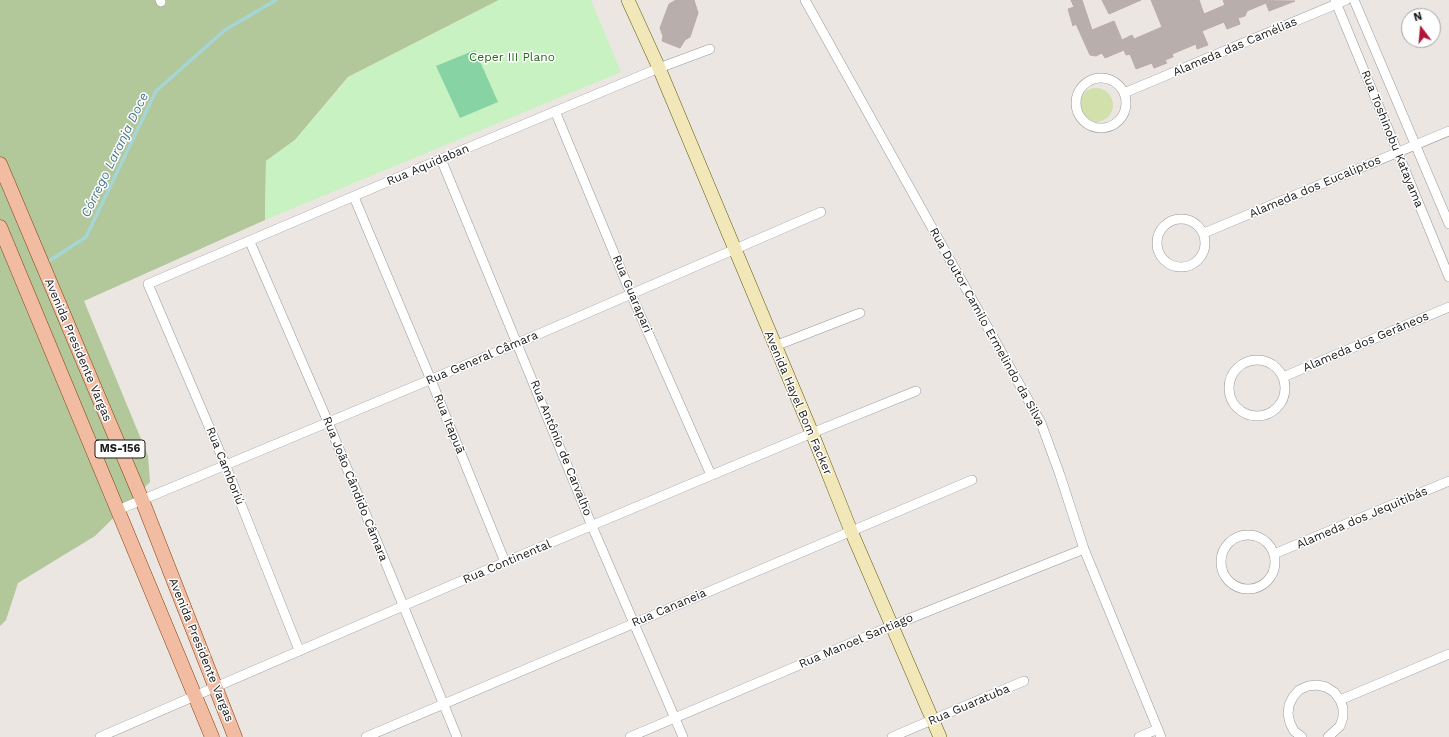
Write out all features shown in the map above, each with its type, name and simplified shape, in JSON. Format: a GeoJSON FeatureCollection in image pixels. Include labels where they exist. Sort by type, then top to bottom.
{"type":"FeatureCollection","features":[{"type":"Feature","properties":{"kind":"main road","name":"Avenida Presidente Vargas"},"geometry":{"type":"LineString","coordinates":[[0,164],[142,500],[236,737]]}},
{"type":"Feature","properties":{"kind":"main road","name":"Avenida Presidente Vargas"},"geometry":{"type":"LineString","coordinates":[[0,227],[212,737]]}},
{"type":"Feature","properties":{"kind":"street","name":"Avenida Hayel Bom Facker"},"geometry":{"type":"LineString","coordinates":[[628,0],[659,68],[812,433],[851,531],[891,626],[934,720],[940,737]]}},
{"type":"Feature","properties":{"kind":"street","name":"Rua Doutor Camilo Ermelindo da Silva"},"geometry":{"type":"LineString","coordinates":[[805,0],[1041,423],[1084,549],[1160,733]]}},
{"type":"Feature","properties":{"kind":"street","name":"Rua Toshinobu Katayama"},"geometry":{"type":"LineString","coordinates":[[1354,0],[1449,224]]}},
{"type":"Feature","properties":{"kind":"street","name":"Rua Toshinobu Katayama"},"geometry":{"type":"LineString","coordinates":[[1339,1],[1449,278]]}},
{"type":"Feature","properties":{"kind":"street","name":"Alameda das Camélias"},"geometry":{"type":"LineString","coordinates":[[1124,93],[1339,1]]}},
{"type":"Feature","properties":{"kind":"street","name":"Rua Aquidaban"},"geometry":{"type":"LineString","coordinates":[[148,284],[250,242],[441,159],[659,68],[710,49]]}},
{"type":"Feature","properties":{"kind":"street"},"geometry":{"type":"LineString","coordinates":[[1098,78],[1110,80],[1120,86],[1124,93],[1126,101],[1125,110],[1115,123],[1108,127],[1091,126],[1079,115],[1076,99],[1079,91],[1090,80],[1098,78]]}},
{"type":"Feature","properties":{"kind":"street","name":"Rua Guarapari"},"geometry":{"type":"LineString","coordinates":[[556,111],[631,294],[711,476]]}},
{"type":"Feature","properties":{"kind":"street","name":"Alameda dos Eucaliptos"},"geometry":{"type":"LineString","coordinates":[[1204,233],[1449,131]]}},
{"type":"Feature","properties":{"kind":"street","name":"Rua Antônio de Carvalho"},"geometry":{"type":"LineString","coordinates":[[441,159],[592,526],[683,737]]}},
{"type":"Feature","properties":{"kind":"street","name":"Rua Itapuã"},"geometry":{"type":"LineString","coordinates":[[354,197],[505,562]]}},
{"type":"Feature","properties":{"kind":"street","name":"Rua General Câmara"},"geometry":{"type":"LineString","coordinates":[[118,510],[225,464],[431,380],[820,212]]}},
{"type":"Feature","properties":{"kind":"street"},"geometry":{"type":"LineString","coordinates":[[1176,218],[1185,218],[1193,221],[1204,233],[1205,249],[1197,262],[1190,266],[1182,267],[1167,263],[1158,251],[1156,242],[1158,234],[1162,227],[1176,218]]}},
{"type":"Feature","properties":{"kind":"street","name":"Rua João Cândido Câmara"},"geometry":{"type":"LineString","coordinates":[[250,242],[328,422],[402,606],[457,737]]}},
{"type":"Feature","properties":{"kind":"street","name":"Rua Camboriú"},"geometry":{"type":"LineString","coordinates":[[148,284],[225,464],[299,650]]}},
{"type":"Feature","properties":{"kind":"street","name":"Alameda dos Gerâneos"},"geometry":{"type":"LineString","coordinates":[[1283,377],[1449,307]]}},
{"type":"Feature","properties":{"kind":"street"},"geometry":{"type":"LineString","coordinates":[[775,346],[860,312]]}},
{"type":"Feature","properties":{"kind":"street"},"geometry":{"type":"LineString","coordinates":[[1261,360],[1270,363],[1283,377],[1284,394],[1280,403],[1274,410],[1266,414],[1257,416],[1240,410],[1234,404],[1230,395],[1229,386],[1231,377],[1236,369],[1248,362],[1261,360]]}},
{"type":"Feature","properties":{"kind":"street","name":"Rua Continental"},"geometry":{"type":"LineString","coordinates":[[100,737],[505,562],[916,391]]}},
{"type":"Feature","properties":{"kind":"street","name":"Rua Cananeia"},"geometry":{"type":"LineString","coordinates":[[366,737],[634,622],[972,480]]}},
{"type":"Feature","properties":{"kind":"street","name":"Alameda dos Jequitibás"},"geometry":{"type":"LineString","coordinates":[[1274,554],[1449,481]]}},
{"type":"Feature","properties":{"kind":"street"},"geometry":{"type":"LineString","coordinates":[[1248,535],[1261,538],[1270,546],[1274,554],[1274,568],[1268,580],[1261,585],[1252,588],[1243,588],[1235,585],[1223,572],[1221,563],[1222,554],[1226,546],[1240,536],[1248,535]]}},
{"type":"Feature","properties":{"kind":"street","name":"Rua Manoel Santiago"},"geometry":{"type":"LineString","coordinates":[[630,737],[891,626],[1084,549]]}},
{"type":"Feature","properties":{"kind":"street"},"geometry":{"type":"LineString","coordinates":[[1340,700],[1449,654]]}},
{"type":"Feature","properties":{"kind":"street","name":"Rua Guaratuba"},"geometry":{"type":"LineString","coordinates":[[892,737],[1024,681]]}},
{"type":"Feature","properties":{"kind":"street"},"geometry":{"type":"LineString","coordinates":[[1302,737],[1294,731],[1290,724],[1288,714],[1289,705],[1296,694],[1308,686],[1317,685],[1326,687],[1334,692],[1340,700],[1343,717],[1340,726],[1328,737]]}},
{"type":"Feature","properties":{"kind":"street"},"geometry":{"type":"LineString","coordinates":[[1139,737],[1160,733]]}},
{"type":"Feature","properties":{"kind":"green space"},"geometry":{"type":"Polygon","coordinates":[[[0,0],[499,0],[348,77],[295,140],[266,161],[265,220],[84,301],[148,456],[150,482],[95,536],[18,583],[6,620],[0,626],[0,0]]]}},
{"type":"Feature","properties":{"kind":"green space","name":"Ceper III Plano"},"geometry":{"type":"Polygon","coordinates":[[[499,0],[591,0],[621,72],[265,220],[266,161],[295,140],[349,77],[499,0]]]}},
{"type":"Feature","properties":{"kind":"green space"},"geometry":{"type":"Polygon","coordinates":[[[475,50],[498,102],[460,118],[436,66],[475,50]]]}},
{"type":"Feature","properties":{"kind":"green space"},"geometry":{"type":"Polygon","coordinates":[[[1093,88],[1099,88],[1103,89],[1110,95],[1113,105],[1112,112],[1106,119],[1099,122],[1093,122],[1089,121],[1082,115],[1079,108],[1079,102],[1080,98],[1086,91],[1093,88]]]}},
{"type":"Feature","properties":{"kind":"building"},"geometry":{"type":"Polygon","coordinates":[[[676,0],[694,0],[698,13],[690,37],[685,40],[680,48],[662,41],[663,36],[660,28],[669,4],[676,0]]]}},
{"type":"Feature","properties":{"kind":"building"},"geometry":{"type":"Polygon","coordinates":[[[1071,0],[1082,0],[1092,30],[1114,21],[1122,40],[1132,35],[1134,39],[1162,27],[1151,0],[1199,0],[1204,14],[1225,5],[1223,0],[1295,1],[1269,11],[1266,3],[1247,11],[1245,16],[1238,18],[1240,24],[1227,29],[1224,22],[1202,31],[1208,45],[1197,49],[1196,44],[1172,54],[1173,57],[1165,60],[1167,63],[1154,68],[1152,63],[1136,69],[1130,54],[1126,55],[1124,50],[1105,58],[1102,53],[1096,56],[1090,55],[1076,24],[1073,26],[1068,9],[1074,7],[1071,0]]]}},
{"type":"Feature","properties":{"kind":"building"},"geometry":{"type":"Polygon","coordinates":[[[1102,0],[1141,0],[1109,14],[1102,0]]]}},
{"type":"Feature","properties":{"kind":"waterway","name":"Córrego Laranja Doce"},"geometry":{"type":"LineString","coordinates":[[49,261],[86,237],[156,91],[225,30],[276,0]]}}]}
